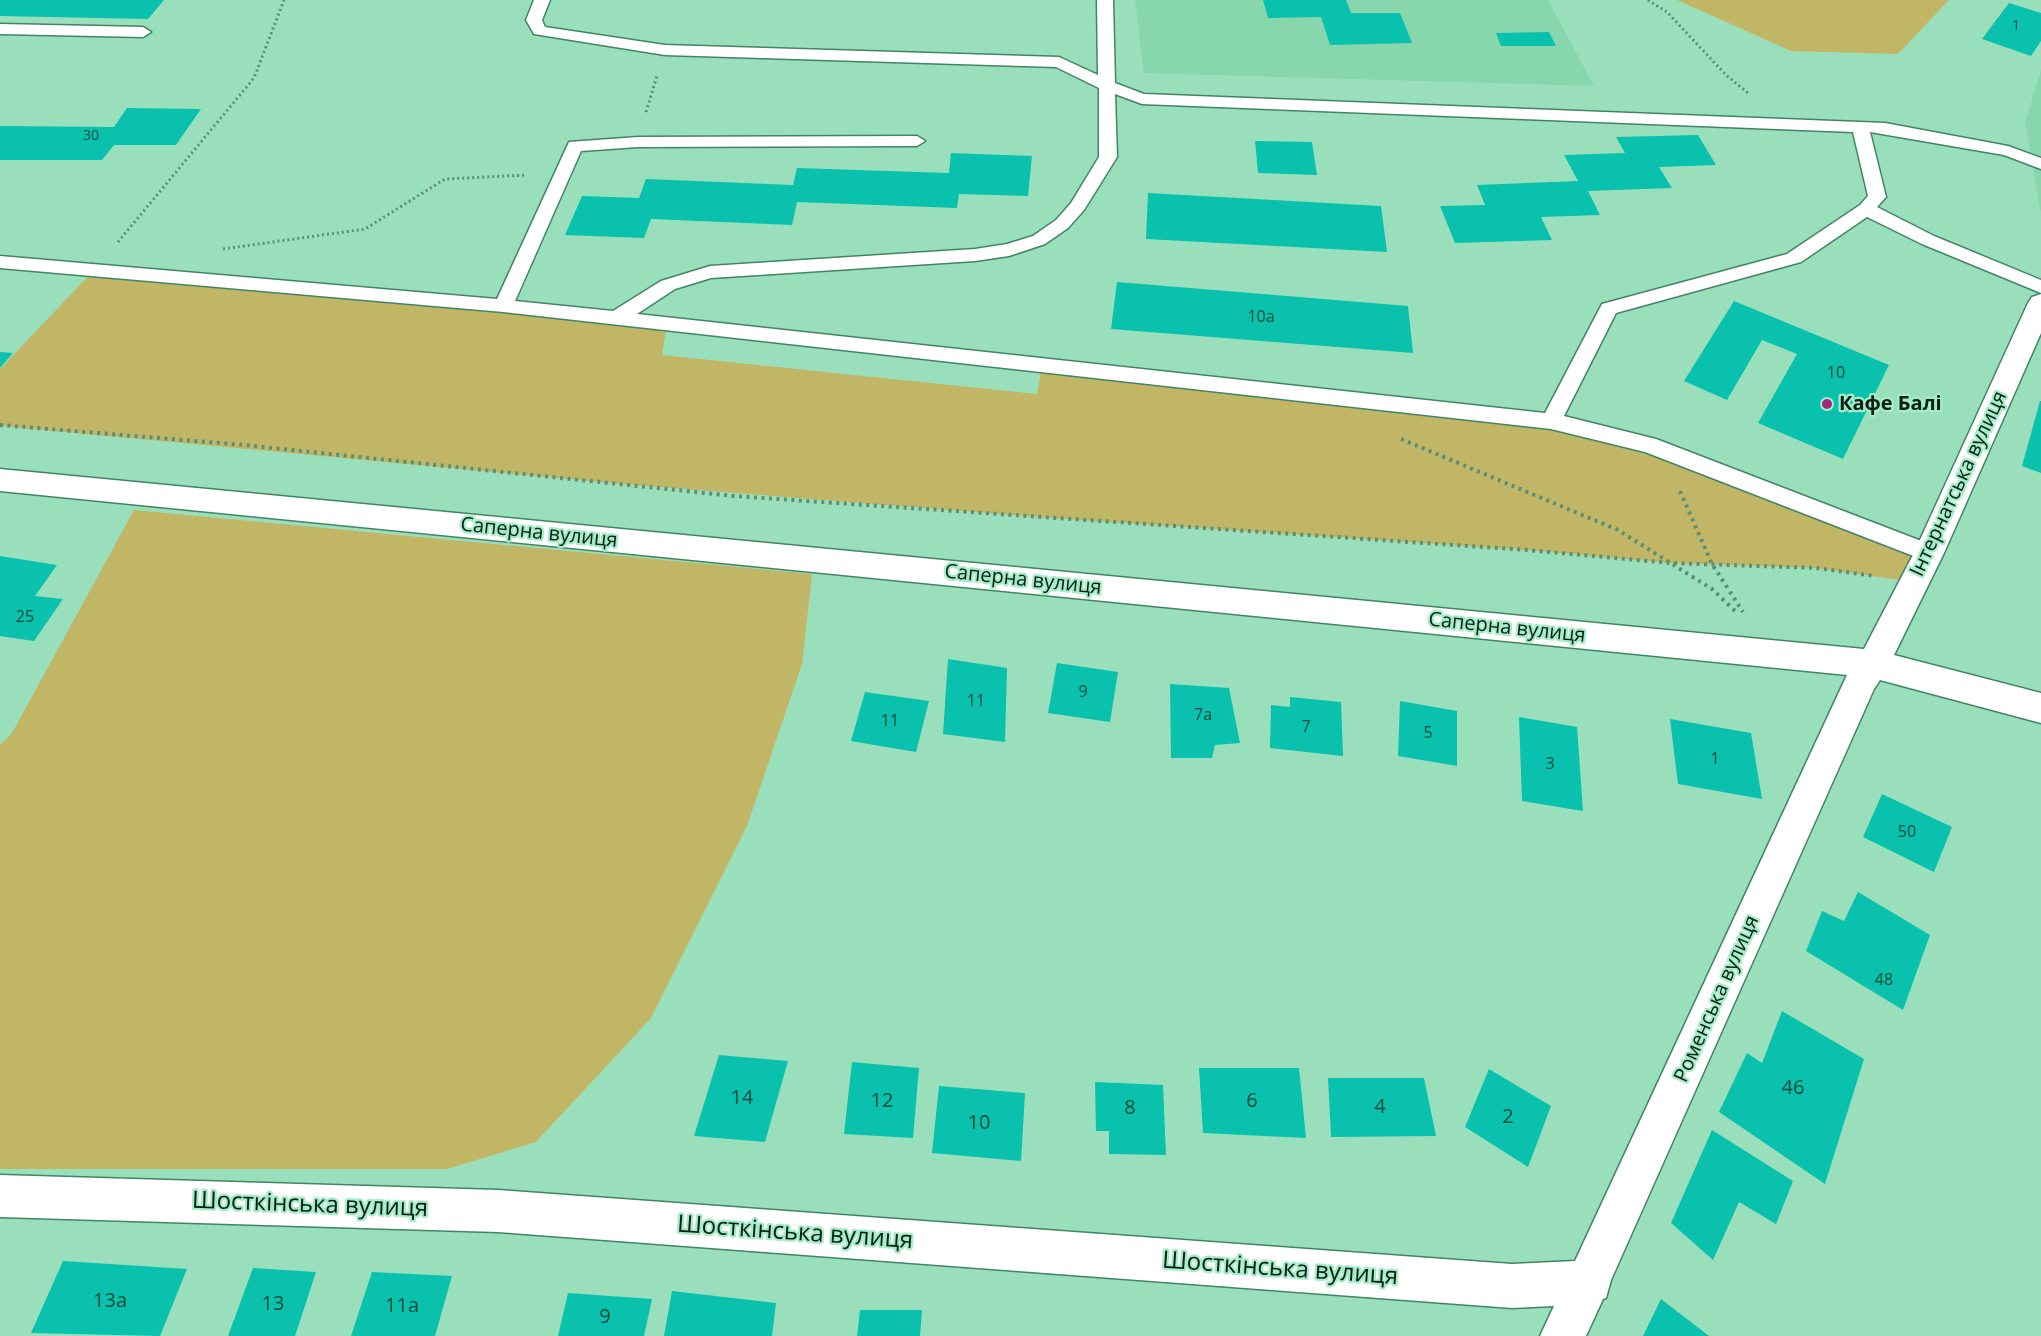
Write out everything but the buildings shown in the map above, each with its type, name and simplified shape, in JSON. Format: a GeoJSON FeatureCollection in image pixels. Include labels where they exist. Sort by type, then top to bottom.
{"type":"FeatureCollection","features":[{"type":"Feature","properties":{"kind":"street","name":"Інтернатська вулиця"},"geometry":{"type":"LineString","coordinates":[[1873,664],[1929,553],[2041,303]]}},
{"type":"Feature","properties":{"kind":"street","name":"Саперна вулиця"},"geometry":{"type":"LineString","coordinates":[[0,480],[1873,664],[2041,708]]}},
{"type":"Feature","properties":{"kind":"street","name":"Роменська вулиця"},"geometry":{"type":"LineString","coordinates":[[1563,1336],[1590,1282],[1861,681],[1873,664]]}},
{"type":"Feature","properties":{"kind":"street","name":"Шосткінська вулиця"},"geometry":{"type":"LineString","coordinates":[[0,1197],[498,1211],[1512,1286],[1590,1282]]}},
{"type":"Feature","properties":{"kind":"lane"},"geometry":{"type":"LineString","coordinates":[[542,0],[534,20],[539,31],[664,50],[1059,62],[1106,85],[1142,99],[1885,128],[2008,152],[2041,164]]}},
{"type":"Feature","properties":{"kind":"lane"},"geometry":{"type":"LineString","coordinates":[[615,319],[668,285],[710,272],[975,255],[1009,250],[1039,240],[1068,218],[1108,157],[1105,0]]}},
{"type":"Feature","properties":{"kind":"lane"},"geometry":{"type":"LineString","coordinates":[[0,29],[143,33]]}},
{"type":"Feature","properties":{"kind":"lane"},"geometry":{"type":"LineString","coordinates":[[1551,421],[1609,309],[1794,258],[1866,209],[1877,197],[1860,127]]}},
{"type":"Feature","properties":{"kind":"lane"},"geometry":{"type":"LineString","coordinates":[[503,306],[575,146],[638,142],[917,141]]}},
{"type":"Feature","properties":{"kind":"lane"},"geometry":{"type":"LineString","coordinates":[[1866,209],[1928,240],[2041,287]]}},
{"type":"Feature","properties":{"kind":"lane"},"geometry":{"type":"LineString","coordinates":[[0,262],[96,268],[503,306],[1551,421],[1661,450],[1929,553]]}},
{"type":"Feature","properties":{"kind":"path"},"geometry":{"type":"LineString","coordinates":[[96,268],[254,78],[284,0]]}},
{"type":"Feature","properties":{"kind":"path"},"geometry":{"type":"LineString","coordinates":[[1648,0],[1667,12],[1726,75],[1785,123]]}},
{"type":"Feature","properties":{"kind":"path"},"geometry":{"type":"LineString","coordinates":[[638,142],[664,50]]}},
{"type":"Feature","properties":{"kind":"path"},"geometry":{"type":"LineString","coordinates":[[218,250],[364,229],[445,179],[561,173]]}},
{"type":"Feature","properties":{"kind":"path"},"geometry":{"type":"LineString","coordinates":[[0,425],[244,445],[734,496],[1527,550],[1670,562],[1816,568],[1914,582]]}},
{"type":"Feature","properties":{"kind":"path"},"geometry":{"type":"LineString","coordinates":[[1394,435],[1618,530],[1712,589],[1783,655]]}},
{"type":"Feature","properties":{"kind":"path"},"geometry":{"type":"LineString","coordinates":[[1661,450],[1712,564],[1750,624]]}},
{"type":"Feature","properties":{"kind":"shaded area"},"geometry":{"type":"Polygon","coordinates":[[[1135,0],[1548,0],[1594,86],[1144,73],[1135,0]]]}},
{"type":"Feature","properties":{"kind":"shaded area"},"geometry":{"type":"Polygon","coordinates":[[[1677,0],[1949,0],[1898,54],[1791,51],[1677,0]]]}},
{"type":"Feature","properties":{"kind":"shaded area"},"geometry":{"type":"Polygon","coordinates":[[[2041,70],[2041,214],[2025,123],[2041,70]]]}},
{"type":"Feature","properties":{"kind":"shaded area"},"geometry":{"type":"Polygon","coordinates":[[[96,268],[667,325],[662,355],[1037,394],[1042,366],[1551,421],[1649,445],[1929,553],[1914,582],[1816,568],[1670,563],[1527,550],[1050,518],[622,484],[0,426],[0,369],[96,268]]]}},
{"type":"Feature","properties":{"kind":"shaded area"},"geometry":{"type":"Polygon","coordinates":[[[134,510],[812,574],[802,664],[747,826],[651,1018],[536,1142],[447,1169],[0,1169],[0,745],[12,733],[134,510]]]}},
{"type":"Feature","properties":{"kind":"place","name":"Кафе Балі"},"geometry":{"type":"Point","coordinates":[1827,404]}}]}
